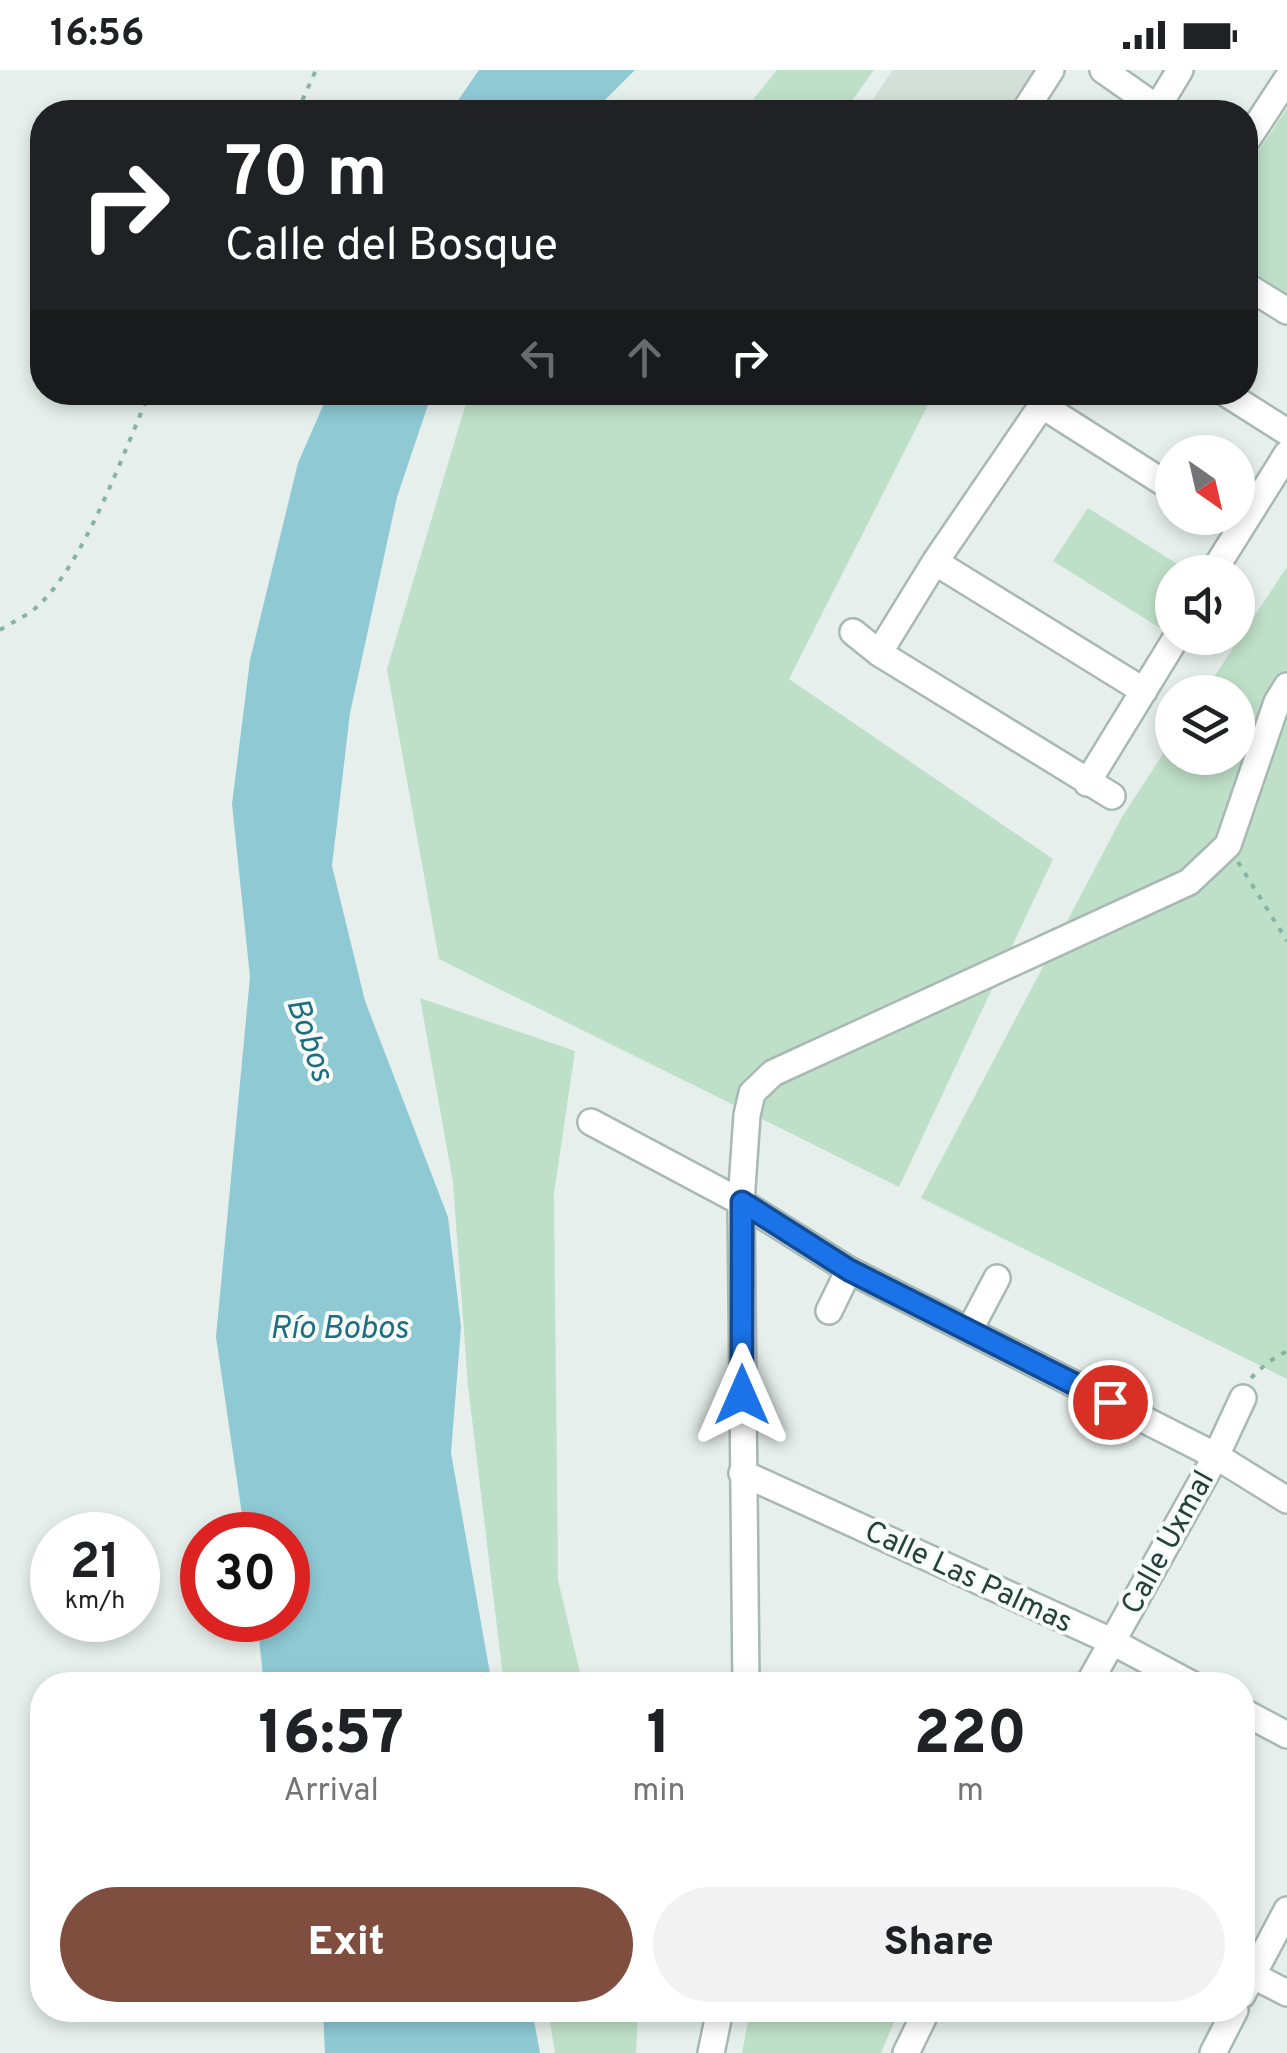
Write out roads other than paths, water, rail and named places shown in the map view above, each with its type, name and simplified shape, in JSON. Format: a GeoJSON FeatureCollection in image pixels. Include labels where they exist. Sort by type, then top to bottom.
{"type":"FeatureCollection","features":[{"type":"Feature","properties":{"kind":"street"},"geometry":{"type":"LineString","coordinates":[[1031,100],[1050,70]]}},
{"type":"Feature","properties":{"kind":"street"},"geometry":{"type":"LineString","coordinates":[[1103,70],[1146,100]]}},
{"type":"Feature","properties":{"kind":"street"},"geometry":{"type":"LineString","coordinates":[[1165,100],[1180,70]]}},
{"type":"Feature","properties":{"kind":"street"},"geometry":{"type":"LineString","coordinates":[[1258,124],[1287,80]]}},
{"type":"Feature","properties":{"kind":"street"},"geometry":{"type":"LineString","coordinates":[[1258,293],[1287,311]]}},
{"type":"Feature","properties":{"kind":"street"},"geometry":{"type":"LineString","coordinates":[[879,653],[935,562],[1044,405]]}},
{"type":"Feature","properties":{"kind":"street"},"geometry":{"type":"LineString","coordinates":[[1054,405],[1155,476]]}},
{"type":"Feature","properties":{"kind":"street"},"geometry":{"type":"LineString","coordinates":[[1244,405],[1287,432]]}},
{"type":"Feature","properties":{"kind":"street"},"geometry":{"type":"LineString","coordinates":[[1255,492],[1287,454]]}},
{"type":"Feature","properties":{"kind":"street"},"geometry":{"type":"LineString","coordinates":[[935,562],[1144,692]]}},
{"type":"Feature","properties":{"kind":"street"},"geometry":{"type":"LineString","coordinates":[[852,632],[879,653],[1112,796]]}},
{"type":"Feature","properties":{"kind":"street"},"geometry":{"type":"LineString","coordinates":[[1088,783],[1166,655]]}},
{"type":"Feature","properties":{"kind":"street"},"geometry":{"type":"LineString","coordinates":[[746,1672],[742,1202],[752,1092],[773,1073],[1189,882],[1228,845],[1277,702],[1287,686]]}},
{"type":"Feature","properties":{"kind":"street"},"geometry":{"type":"LineString","coordinates":[[591,1122],[742,1202],[849,1270],[1216,1456],[1287,1500]]}},
{"type":"Feature","properties":{"kind":"street"},"geometry":{"type":"LineString","coordinates":[[829,1311],[849,1270]]}},
{"type":"Feature","properties":{"kind":"street"},"geometry":{"type":"LineString","coordinates":[[970,1331],[997,1278]]}},
{"type":"Feature","properties":{"kind":"street","name":"Calle Uxmal"},"geometry":{"type":"LineString","coordinates":[[1095,1672],[1216,1456],[1243,1398]]}},
{"type":"Feature","properties":{"kind":"street","name":"Calle Las Palmas"},"geometry":{"type":"LineString","coordinates":[[742,1473],[1111,1641],[1169,1672]]}},
{"type":"Feature","properties":{"kind":"street"},"geometry":{"type":"LineString","coordinates":[[1255,1718],[1287,1735]]}},
{"type":"Feature","properties":{"kind":"street"},"geometry":{"type":"LineString","coordinates":[[1255,1965],[1287,1910]]}},
{"type":"Feature","properties":{"kind":"street"},"geometry":{"type":"LineString","coordinates":[[1255,1983],[1287,1993]]}},
{"type":"Feature","properties":{"kind":"street"},"geometry":{"type":"LineString","coordinates":[[712,2053],[718,2022]]}},
{"type":"Feature","properties":{"kind":"street"},"geometry":{"type":"LineString","coordinates":[[906,2053],[921,2022]]}},
{"type":"Feature","properties":{"kind":"street"},"geometry":{"type":"LineString","coordinates":[[1213,2053],[1229,2022]]}},
{"type":"Feature","properties":{"kind":"water"},"geometry":{"type":"Polygon","coordinates":[[[479,70],[635,70],[605,100],[458,100],[479,70]]]}},
{"type":"Feature","properties":{"kind":"water","name":"Río Bobos"},"geometry":{"type":"Polygon","coordinates":[[[323,405],[428,405],[397,497],[350,713],[332,866],[365,1001],[448,1217],[461,1327],[451,1453],[490,1672],[263,1672],[259,1642],[310,1642],[310,1512],[242,1512],[216,1337],[250,977],[232,804],[250,660],[298,463],[323,405]]]}},
{"type":"Feature","properties":{"kind":"water"},"geometry":{"type":"Polygon","coordinates":[[[324,2022],[534,2022],[540,2053],[325,2053],[324,2022]]]}},
{"type":"Feature","properties":{"kind":"water label","name":"Bobos"},"geometry":{"type":"Point","coordinates":[311,1039]}}]}
